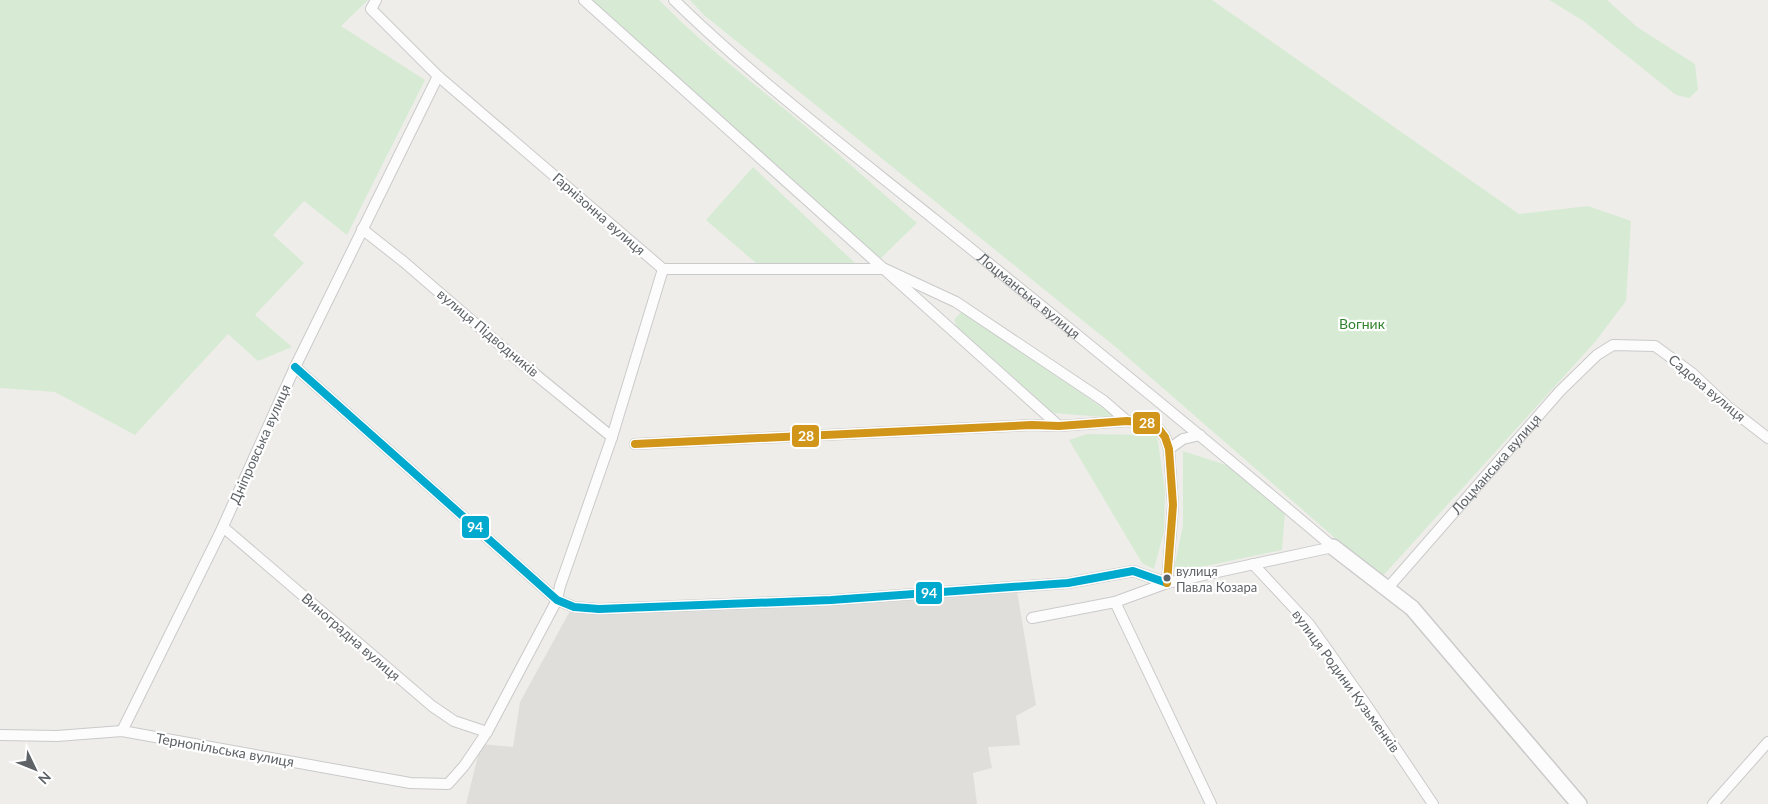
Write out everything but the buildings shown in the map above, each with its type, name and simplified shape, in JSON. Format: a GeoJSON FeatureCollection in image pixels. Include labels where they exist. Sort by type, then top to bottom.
{"type":"FeatureCollection","features":[{"type":"Feature","properties":{"kind":"street"},"geometry":{"type":"LineString","coordinates":[[584,0],[1059,426]]}},
{"type":"Feature","properties":{"kind":"street","name":"Лоцманська вулиця"},"geometry":{"type":"LineString","coordinates":[[674,0],[707,32],[826,132],[1200,436],[1333,547],[1412,608],[1578,804]]}},
{"type":"Feature","properties":{"kind":"street","name":"Гарнізонна вулиця"},"geometry":{"type":"LineString","coordinates":[[374,4],[438,76],[663,269]]}},
{"type":"Feature","properties":{"kind":"street","name":"Дніпровська вулиця"},"geometry":{"type":"LineString","coordinates":[[122,731],[223,527],[295,368],[438,76]]}},
{"type":"Feature","properties":{"kind":"street","name":"вулиця Підводників"},"geometry":{"type":"LineString","coordinates":[[362,229],[612,437]]}},
{"type":"Feature","properties":{"kind":"street"},"geometry":{"type":"LineString","coordinates":[[487,732],[557,600],[560,586],[612,437],[663,269],[885,269],[956,302],[1104,401],[1127,422]]}},
{"type":"Feature","properties":{"kind":"street","name":"Лоцманська вулиця"},"geometry":{"type":"LineString","coordinates":[[1387,589],[1560,391],[1597,355],[1613,345]]}},
{"type":"Feature","properties":{"kind":"street","name":"Садова вулиця"},"geometry":{"type":"LineString","coordinates":[[1613,345],[1655,346],[1692,374],[1728,407],[1768,438]]}},
{"type":"Feature","properties":{"kind":"street"},"geometry":{"type":"LineString","coordinates":[[295,368],[557,600],[574,606],[599,609],[831,600],[1068,583],[1133,571],[1167,583]]}},
{"type":"Feature","properties":{"kind":"street"},"geometry":{"type":"LineString","coordinates":[[635,444],[1032,425],[1146,423],[1158,428],[1165,438],[1169,449],[1173,505],[1167,583]]}},
{"type":"Feature","properties":{"kind":"street"},"geometry":{"type":"LineString","coordinates":[[1169,449],[1183,439],[1200,436]]}},
{"type":"Feature","properties":{"kind":"street","name":"Виноградна вулиця"},"geometry":{"type":"LineString","coordinates":[[223,527],[432,706],[454,721],[487,732]]}},
{"type":"Feature","properties":{"kind":"street"},"geometry":{"type":"LineString","coordinates":[[1032,618],[1115,602],[1167,583],[1333,547]]}},
{"type":"Feature","properties":{"kind":"street","name":"вулиця Родини Кузьменків"},"geometry":{"type":"LineString","coordinates":[[1253,564],[1309,624],[1433,804]]}},
{"type":"Feature","properties":{"kind":"street"},"geometry":{"type":"LineString","coordinates":[[1115,602],[1211,804]]}},
{"type":"Feature","properties":{"kind":"street","name":"Тернопільська вулиця"},"geometry":{"type":"LineString","coordinates":[[0,735],[56,736],[122,731],[410,784],[448,784],[464,766],[487,732]]}},
{"type":"Feature","properties":{"kind":"street"},"geometry":{"type":"LineString","coordinates":[[1713,804],[1768,742]]}},
{"type":"Feature","properties":{"kind":"shaded area"},"geometry":{"type":"Polygon","coordinates":[[[1017,591],[1036,705],[1016,716],[1020,745],[988,747],[992,768],[973,773],[977,804],[466,804],[481,744],[513,747],[520,702],[570,611],[1017,591]]]}},
{"type":"Feature","properties":{"kind":"green space"},"geometry":{"type":"Polygon","coordinates":[[[0,0],[368,0],[341,26],[425,80],[347,235],[304,201],[273,235],[304,263],[255,315],[292,347],[258,361],[228,334],[135,435],[55,392],[0,388],[0,0]]]}},
{"type":"Feature","properties":{"kind":"green space"},"geometry":{"type":"Polygon","coordinates":[[[592,0],[659,0],[714,51],[824,142],[917,223],[880,259],[592,0]]]}},
{"type":"Feature","properties":{"kind":"green space","name":"Вогник"},"geometry":{"type":"Polygon","coordinates":[[[690,0],[1212,0],[1519,214],[1588,206],[1631,221],[1626,301],[1595,342],[1381,578],[1118,349],[704,15],[690,0]]]}},
{"type":"Feature","properties":{"kind":"green space"},"geometry":{"type":"Polygon","coordinates":[[[1549,0],[1607,0],[1637,27],[1695,64],[1698,90],[1689,98],[1676,95],[1582,20],[1549,0]]]}},
{"type":"Feature","properties":{"kind":"green space"},"geometry":{"type":"Polygon","coordinates":[[[753,167],[855,263],[757,264],[706,220],[753,167]]]}},
{"type":"Feature","properties":{"kind":"green space"},"geometry":{"type":"Polygon","coordinates":[[[962,311],[1117,418],[1053,413],[958,329],[954,320],[962,311]]]}},
{"type":"Feature","properties":{"kind":"green space"},"geometry":{"type":"Polygon","coordinates":[[[1087,434],[1157,435],[1165,490],[1164,532],[1154,569],[1142,563],[1069,440],[1087,434]]]}},
{"type":"Feature","properties":{"kind":"green space"},"geometry":{"type":"Polygon","coordinates":[[[1183,451],[1229,466],[1285,512],[1282,550],[1173,573],[1183,526],[1183,451]]]}},
{"type":"Feature","properties":{"kind":"transit line","name":"94"},"geometry":{"type":"LineString","coordinates":[[295,367],[557,600],[574,607],[599,609],[831,600],[1068,583],[1133,571],[1167,583]]}},
{"type":"Feature","properties":{"kind":"transit line","name":"28"},"geometry":{"type":"LineString","coordinates":[[635,444],[1032,425],[1059,426],[1127,421],[1146,423],[1158,428],[1165,437],[1169,449],[1173,505],[1167,583]]}},
{"type":"Feature","properties":{"kind":"place","name":"вулиця Павла Козара"},"geometry":{"type":"Point","coordinates":[1167,578]}}]}
